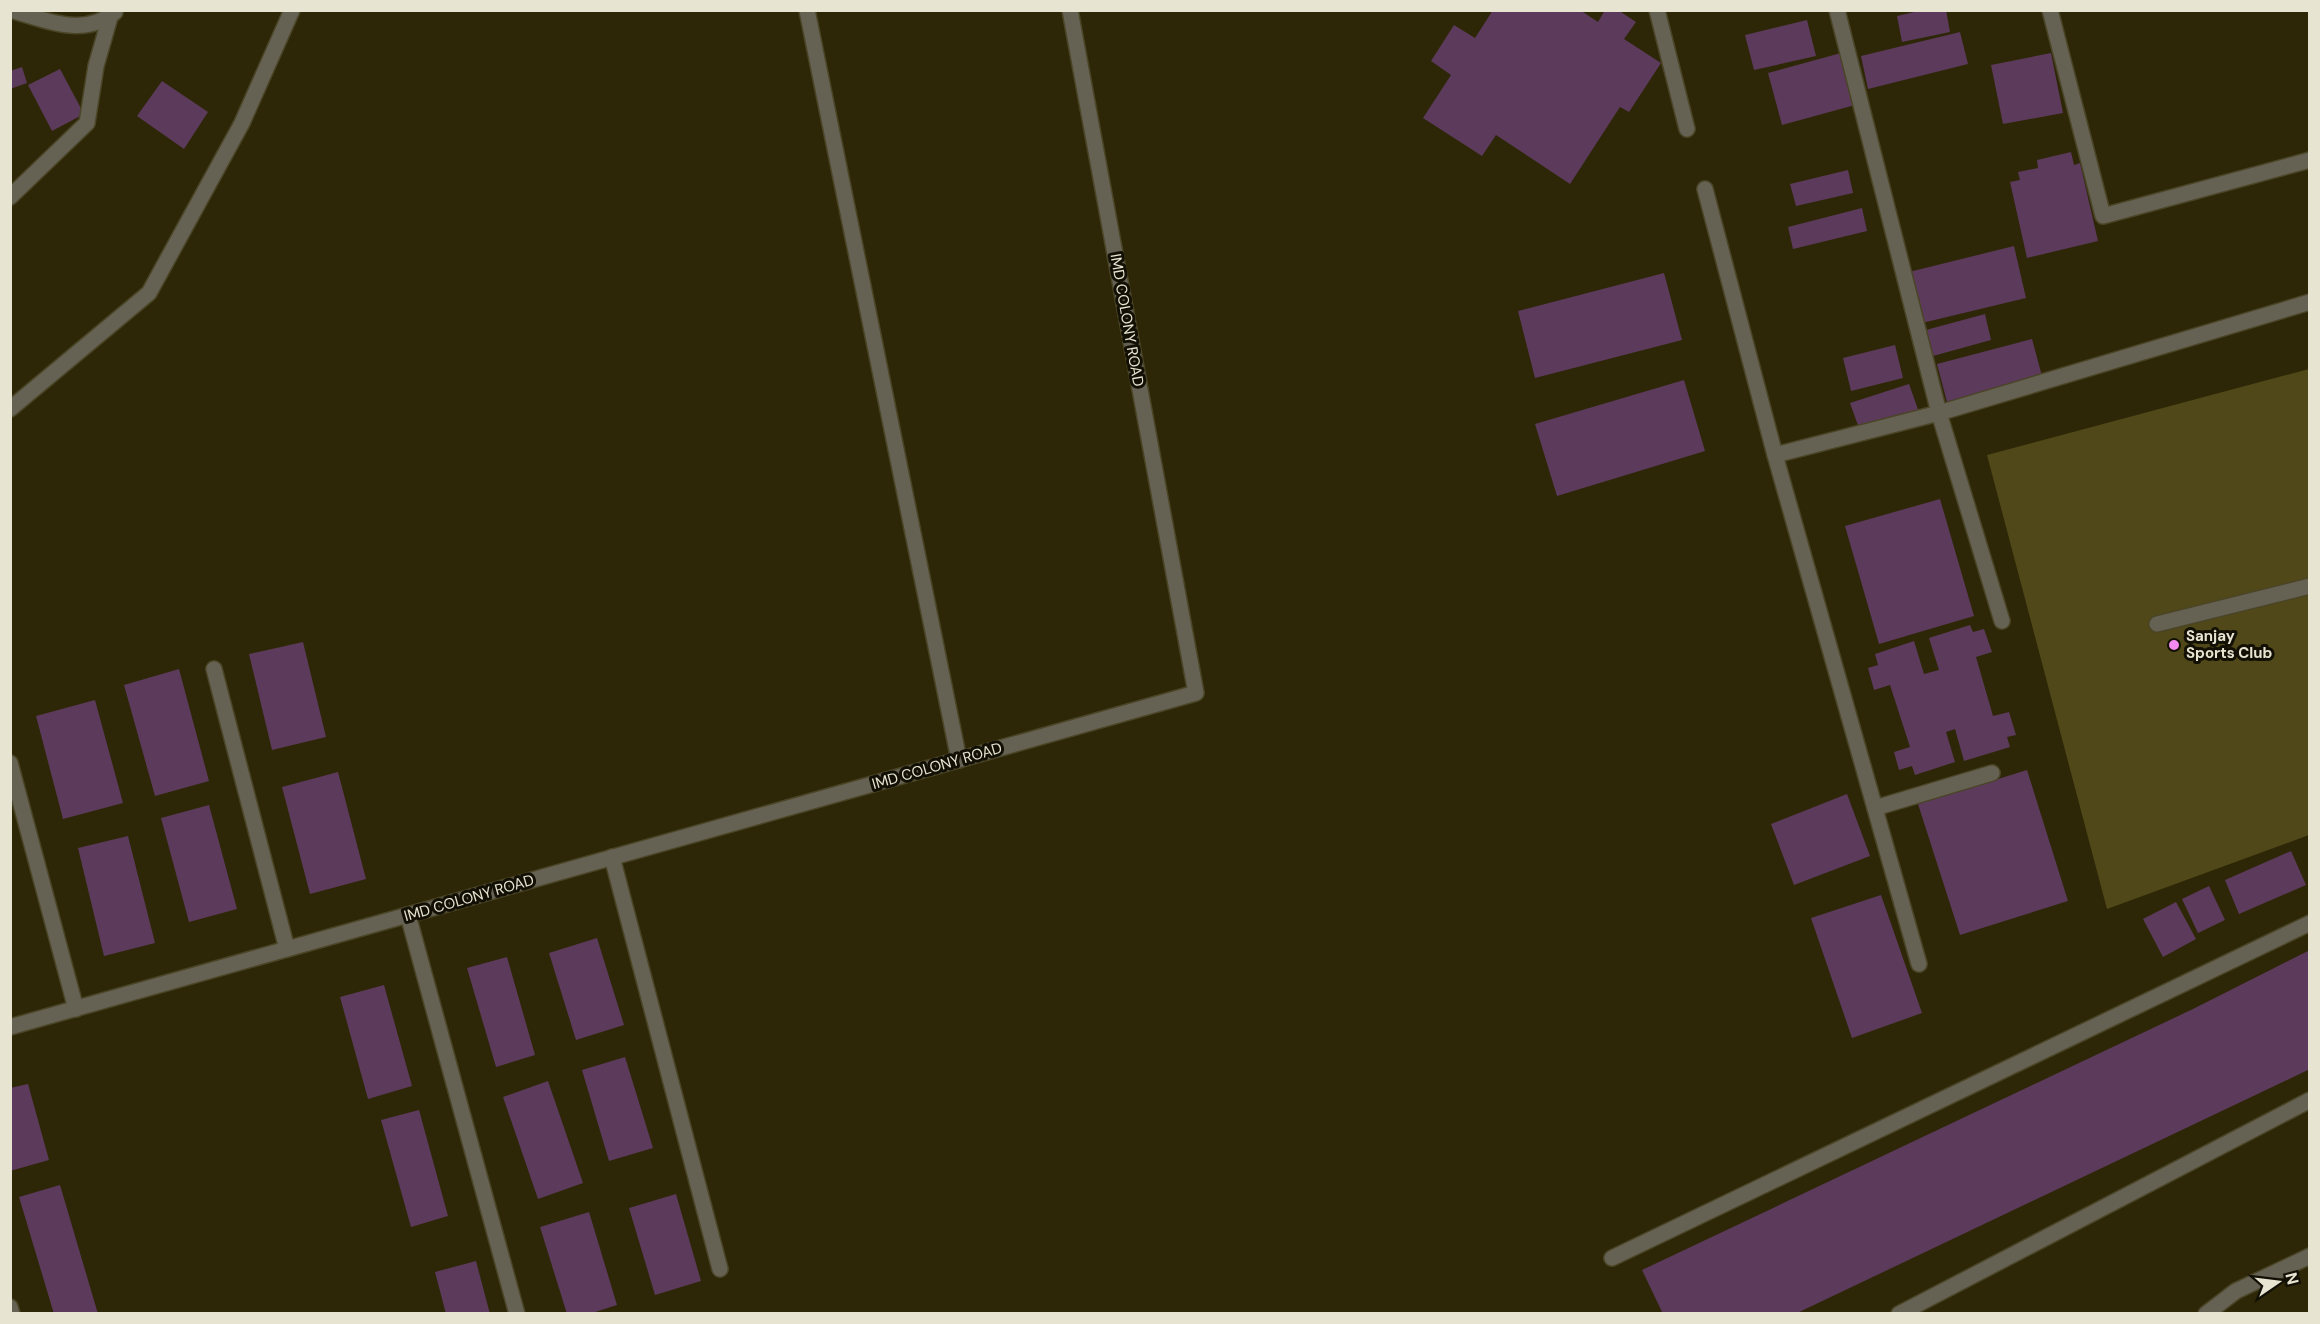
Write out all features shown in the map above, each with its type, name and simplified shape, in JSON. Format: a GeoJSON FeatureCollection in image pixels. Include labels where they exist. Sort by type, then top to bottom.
{"type":"FeatureCollection","features":[{"type":"Feature","properties":{"kind":"street"},"geometry":{"type":"LineString","coordinates":[[11,10],[69,28],[114,14]]}},
{"type":"Feature","properties":{"kind":"street"},"geometry":{"type":"LineString","coordinates":[[10,409],[149,293],[242,123],[292,10]]}},
{"type":"Feature","properties":{"kind":"street"},"geometry":{"type":"LineString","coordinates":[[807,10],[959,760]]}},
{"type":"Feature","properties":{"kind":"street","name":"IMD COLONY ROAD"},"geometry":{"type":"LineString","coordinates":[[10,1027],[1196,693],[1070,10]]}},
{"type":"Feature","properties":{"kind":"street"},"geometry":{"type":"LineString","coordinates":[[1657,10],[1687,129]]}},
{"type":"Feature","properties":{"kind":"street"},"geometry":{"type":"LineString","coordinates":[[1837,10],[1939,413],[2002,621]]}},
{"type":"Feature","properties":{"kind":"street"},"geometry":{"type":"LineString","coordinates":[[2050,10],[2103,216],[2310,160]]}},
{"type":"Feature","properties":{"kind":"street"},"geometry":{"type":"LineString","coordinates":[[10,197],[87,123],[96,66],[114,14]]}},
{"type":"Feature","properties":{"kind":"street"},"geometry":{"type":"LineString","coordinates":[[1705,189],[1775,455],[1919,964]]}},
{"type":"Feature","properties":{"kind":"street"},"geometry":{"type":"LineString","coordinates":[[1775,455],[1939,413],[2310,302]]}},
{"type":"Feature","properties":{"kind":"street"},"geometry":{"type":"LineString","coordinates":[[2157,624],[2310,586]]}},
{"type":"Feature","properties":{"kind":"street"},"geometry":{"type":"LineString","coordinates":[[214,669],[287,949]]}},
{"type":"Feature","properties":{"kind":"street"},"geometry":{"type":"LineString","coordinates":[[10,763],[76,1009]]}},
{"type":"Feature","properties":{"kind":"street"},"geometry":{"type":"LineString","coordinates":[[1875,808],[1992,773]]}},
{"type":"Feature","properties":{"kind":"street"},"geometry":{"type":"LineString","coordinates":[[612,857],[720,1269]]}},
{"type":"Feature","properties":{"kind":"street"},"geometry":{"type":"LineString","coordinates":[[408,915],[517,1314]]}},
{"type":"Feature","properties":{"kind":"street"},"geometry":{"type":"LineString","coordinates":[[1612,1258],[2310,923]]}},
{"type":"Feature","properties":{"kind":"street"},"geometry":{"type":"LineString","coordinates":[[1899,1314],[2310,1100]]}},
{"type":"Feature","properties":{"kind":"street"},"geometry":{"type":"LineString","coordinates":[[2206,1314],[2236,1291],[2310,1256]]}},
{"type":"Feature","properties":{"kind":"street"},"geometry":{"type":"LineString","coordinates":[[10,1307],[12,1314]]}},
{"type":"Feature","properties":{"kind":"shaded area","name":"Sanjay Sports Club"},"geometry":{"type":"Polygon","coordinates":[[[2309,369],[2309,835],[2107,909],[1987,455],[2309,369]]]}},
{"type":"Feature","properties":{"kind":"building"},"geometry":{"type":"Polygon","coordinates":[[[1493,10],[1580,10],[1598,22],[1605,10],[1618,10],[1636,22],[1624,39],[1661,63],[1629,112],[1620,107],[1570,184],[1496,135],[1482,156],[1423,118],[1451,75],[1431,61],[1454,25],[1475,38],[1493,10]]]}},
{"type":"Feature","properties":{"kind":"building"},"geometry":{"type":"Polygon","coordinates":[[[1923,10],[1946,10],[1950,32],[1902,42],[1897,16],[1923,10]]]}},
{"type":"Feature","properties":{"kind":"building"},"geometry":{"type":"Polygon","coordinates":[[[1807,20],[1816,56],[1754,70],[1745,35],[1807,20]]]}},
{"type":"Feature","properties":{"kind":"building"},"geometry":{"type":"Polygon","coordinates":[[[1960,32],[1968,64],[1868,89],[1861,56],[1960,32]]]}},
{"type":"Feature","properties":{"kind":"building"},"geometry":{"type":"Polygon","coordinates":[[[1841,53],[1855,105],[1782,125],[1768,73],[1841,53]]]}},
{"type":"Feature","properties":{"kind":"building"},"geometry":{"type":"Polygon","coordinates":[[[2051,53],[2063,113],[2003,124],[1991,65],[2051,53]]]}},
{"type":"Feature","properties":{"kind":"building"},"geometry":{"type":"Polygon","coordinates":[[[22,67],[27,83],[10,89],[10,71],[22,67]]]}},
{"type":"Feature","properties":{"kind":"building"},"geometry":{"type":"Polygon","coordinates":[[[60,69],[84,114],[52,131],[28,85],[60,69]]]}},
{"type":"Feature","properties":{"kind":"building"},"geometry":{"type":"Polygon","coordinates":[[[162,81],[208,112],[184,149],[137,116],[162,81]]]}},
{"type":"Feature","properties":{"kind":"building"},"geometry":{"type":"Polygon","coordinates":[[[2071,152],[2074,165],[2080,163],[2098,241],[2027,258],[2010,182],[2020,180],[2018,172],[2038,168],[2037,160],[2071,152]]]}},
{"type":"Feature","properties":{"kind":"building"},"geometry":{"type":"Polygon","coordinates":[[[1848,170],[1853,193],[1796,206],[1790,184],[1848,170]]]}},
{"type":"Feature","properties":{"kind":"building"},"geometry":{"type":"Polygon","coordinates":[[[1862,208],[1867,231],[1793,249],[1788,227],[1862,208]]]}},
{"type":"Feature","properties":{"kind":"building"},"geometry":{"type":"Polygon","coordinates":[[[2014,246],[2026,298],[1922,323],[1909,272],[2014,246]]]}},
{"type":"Feature","properties":{"kind":"building"},"geometry":{"type":"Polygon","coordinates":[[[1664,273],[1682,340],[1535,378],[1518,311],[1664,273]]]}},
{"type":"Feature","properties":{"kind":"building"},"geometry":{"type":"Polygon","coordinates":[[[1985,314],[1991,340],[1933,356],[1926,330],[1985,314]]]}},
{"type":"Feature","properties":{"kind":"building"},"geometry":{"type":"Polygon","coordinates":[[[2032,339],[2042,376],[1947,402],[1937,364],[2032,339]]]}},
{"type":"Feature","properties":{"kind":"building"},"geometry":{"type":"Polygon","coordinates":[[[1895,345],[1903,378],[1851,391],[1843,358],[1895,345]]]}},
{"type":"Feature","properties":{"kind":"building"},"geometry":{"type":"Polygon","coordinates":[[[1684,380],[1705,451],[1557,496],[1535,424],[1684,380]]]}},
{"type":"Feature","properties":{"kind":"building"},"geometry":{"type":"Polygon","coordinates":[[[1909,384],[1920,415],[1860,431],[1850,403],[1909,384]]]}},
{"type":"Feature","properties":{"kind":"building"},"geometry":{"type":"Polygon","coordinates":[[[1940,499],[1974,616],[1879,644],[1845,526],[1940,499]]]}},
{"type":"Feature","properties":{"kind":"building"},"geometry":{"type":"Polygon","coordinates":[[[1970,625],[1973,632],[1984,629],[1992,652],[1976,657],[1993,716],[2009,712],[2016,735],[2007,737],[2010,747],[1964,761],[1955,729],[1946,732],[1955,762],[1915,775],[1912,766],[1899,770],[1894,752],[1910,747],[1890,685],[1874,690],[1868,668],[1878,665],[1875,654],[1914,641],[1924,674],[1939,670],[1929,638],[1970,625]]]}},
{"type":"Feature","properties":{"kind":"building"},"geometry":{"type":"Polygon","coordinates":[[[303,642],[326,737],[272,750],[249,654],[303,642]]]}},
{"type":"Feature","properties":{"kind":"building"},"geometry":{"type":"Polygon","coordinates":[[[179,669],[209,781],[155,796],[124,685],[179,669]]]}},
{"type":"Feature","properties":{"kind":"building"},"geometry":{"type":"Polygon","coordinates":[[[95,700],[123,803],[63,819],[36,716],[95,700]]]}},
{"type":"Feature","properties":{"kind":"building"},"geometry":{"type":"Polygon","coordinates":[[[2027,770],[2068,901],[1960,935],[1918,804],[2027,770]]]}},
{"type":"Feature","properties":{"kind":"building"},"geometry":{"type":"Polygon","coordinates":[[[338,772],[366,879],[310,894],[282,787],[338,772]]]}},
{"type":"Feature","properties":{"kind":"building"},"geometry":{"type":"Polygon","coordinates":[[[1847,794],[1870,856],[1794,885],[1771,824],[1847,794]]]}},
{"type":"Feature","properties":{"kind":"building"},"geometry":{"type":"Polygon","coordinates":[[[209,805],[237,909],[189,922],[161,818],[209,805]]]}},
{"type":"Feature","properties":{"kind":"building"},"geometry":{"type":"Polygon","coordinates":[[[128,836],[155,943],[104,956],[78,848],[128,836]]]}},
{"type":"Feature","properties":{"kind":"building"},"geometry":{"type":"Polygon","coordinates":[[[2291,851],[2306,885],[2239,914],[2225,880],[2291,851]]]}},
{"type":"Feature","properties":{"kind":"building"},"geometry":{"type":"Polygon","coordinates":[[[2209,886],[2225,920],[2198,933],[2182,899],[2209,886]]]}},
{"type":"Feature","properties":{"kind":"building"},"geometry":{"type":"Polygon","coordinates":[[[1881,895],[1922,1013],[1852,1038],[1811,918],[1881,895]]]}},
{"type":"Feature","properties":{"kind":"building"},"geometry":{"type":"Polygon","coordinates":[[[2176,902],[2196,939],[2163,957],[2143,919],[2176,902]]]}},
{"type":"Feature","properties":{"kind":"building"},"geometry":{"type":"Polygon","coordinates":[[[597,938],[624,1025],[576,1040],[549,953],[597,938]]]}},
{"type":"Feature","properties":{"kind":"building"},"geometry":{"type":"Polygon","coordinates":[[[2310,950],[2310,1069],[1795,1314],[1663,1314],[1642,1270],[2193,1009],[2310,950]]]}},
{"type":"Feature","properties":{"kind":"building"},"geometry":{"type":"Polygon","coordinates":[[[507,957],[535,1055],[496,1067],[467,968],[507,957]]]}},
{"type":"Feature","properties":{"kind":"building"},"geometry":{"type":"Polygon","coordinates":[[[384,985],[412,1086],[368,1099],[340,997],[384,985]]]}},
{"type":"Feature","properties":{"kind":"building"},"geometry":{"type":"Polygon","coordinates":[[[625,1057],[653,1148],[609,1161],[582,1070],[625,1057]]]}},
{"type":"Feature","properties":{"kind":"building"},"geometry":{"type":"Polygon","coordinates":[[[548,1081],[583,1183],[538,1199],[503,1097],[548,1081]]]}},
{"type":"Feature","properties":{"kind":"building"},"geometry":{"type":"Polygon","coordinates":[[[28,1084],[49,1160],[10,1171],[10,1088],[28,1084]]]}},
{"type":"Feature","properties":{"kind":"building"},"geometry":{"type":"Polygon","coordinates":[[[419,1110],[448,1216],[411,1227],[381,1120],[419,1110]]]}},
{"type":"Feature","properties":{"kind":"building"},"geometry":{"type":"Polygon","coordinates":[[[60,1185],[98,1314],[54,1314],[19,1197],[60,1185]]]}},
{"type":"Feature","properties":{"kind":"building"},"geometry":{"type":"Polygon","coordinates":[[[676,1194],[701,1281],[655,1295],[629,1208],[676,1194]]]}},
{"type":"Feature","properties":{"kind":"building"},"geometry":{"type":"Polygon","coordinates":[[[589,1212],[617,1305],[589,1314],[567,1314],[540,1227],[589,1212]]]}},
{"type":"Feature","properties":{"kind":"building"},"geometry":{"type":"Polygon","coordinates":[[[476,1261],[490,1314],[446,1314],[435,1272],[476,1261]]]}},
{"type":"Feature","properties":{"kind":"place","name":"Sanjay Sports Club"},"geometry":{"type":"Point","coordinates":[2174,645]}}]}
